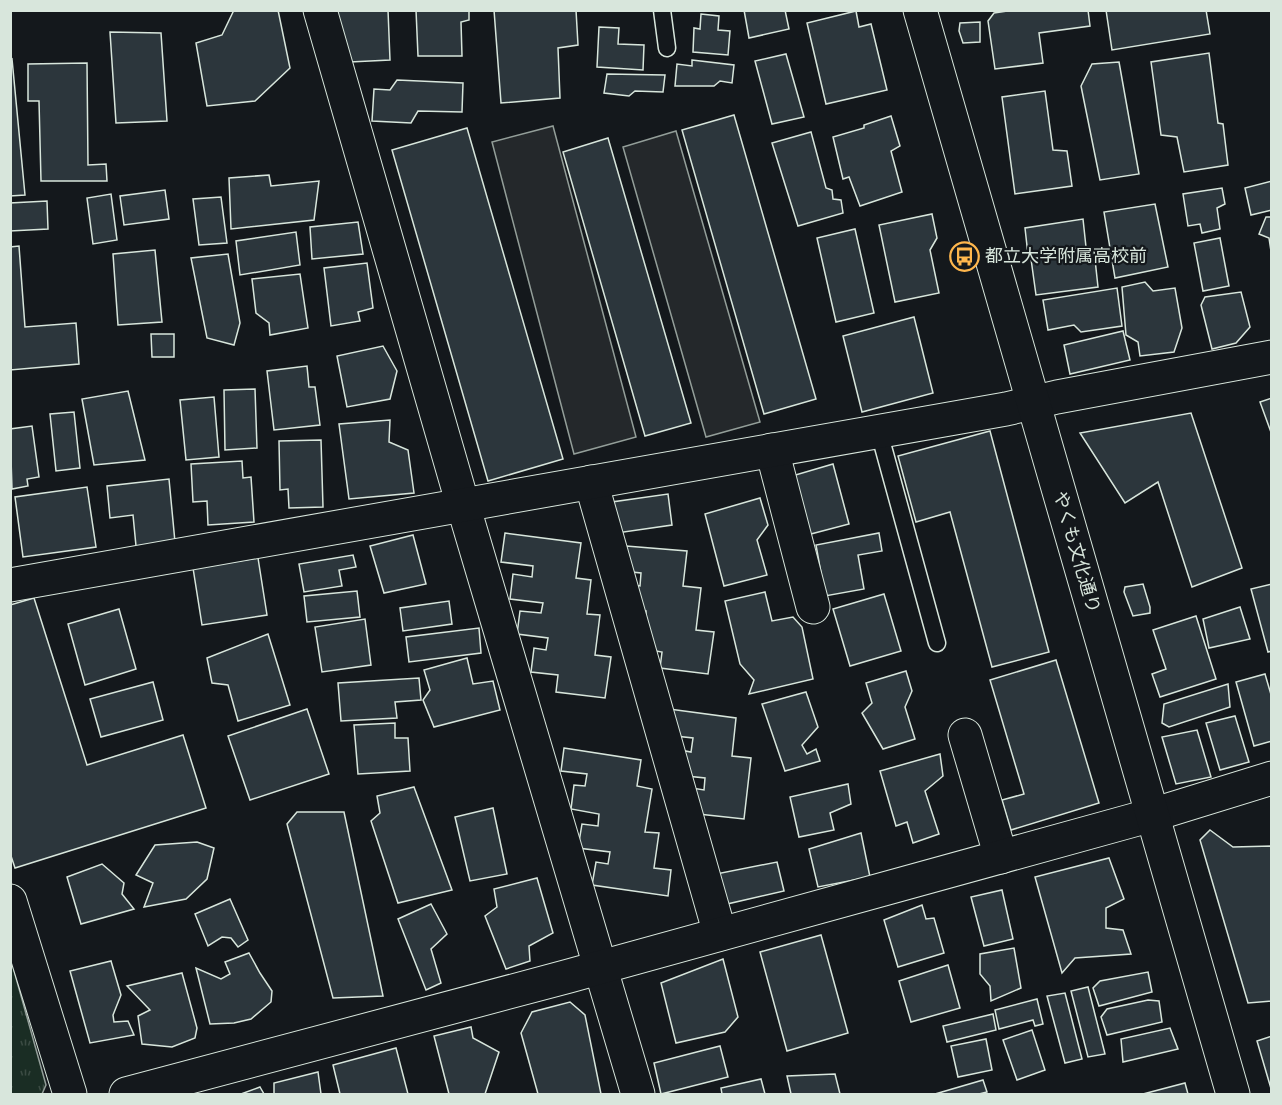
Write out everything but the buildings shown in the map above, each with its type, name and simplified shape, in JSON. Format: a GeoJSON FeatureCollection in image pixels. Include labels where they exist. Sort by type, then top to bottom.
{"type":"FeatureCollection","features":[{"type":"Feature","properties":{"kind":"street"},"geometry":{"type":"LineString","coordinates":[[320,10],[463,505],[638,1095]]}},
{"type":"Feature","properties":{"kind":"street","name":"やくも文化通り"},"geometry":{"type":"LineString","coordinates":[[920,10],[1233,1095]]}},
{"type":"Feature","properties":{"kind":"street"},"geometry":{"type":"LineString","coordinates":[[10,585],[879,432],[1272,357]]}},
{"type":"Feature","properties":{"kind":"street"},"geometry":{"type":"LineString","coordinates":[[772,450],[813,607]]}},
{"type":"Feature","properties":{"kind":"street"},"geometry":{"type":"LineString","coordinates":[[591,482],[720,934]]}},
{"type":"Feature","properties":{"kind":"street"},"geometry":{"type":"LineString","coordinates":[[965,735],[1001,856]]}},
{"type":"Feature","properties":{"kind":"street"},"geometry":{"type":"LineString","coordinates":[[126,1095],[1152,815],[1272,778]]}},
{"type":"Feature","properties":{"kind":"street"},"geometry":{"type":"LineString","coordinates":[[10,901],[70,1095]]}},
{"type":"Feature","properties":{"kind":"lane"},"geometry":{"type":"LineString","coordinates":[[662,10],[667,48]]}},
{"type":"Feature","properties":{"kind":"lane"},"geometry":{"type":"LineString","coordinates":[[879,432],[937,643]]}},
{"type":"Feature","properties":{"kind":"green space"},"geometry":{"type":"Polygon","coordinates":[[[11,960],[46,1085],[42,1094],[11,1094],[11,960]]]}},
{"type":"Feature","properties":{"kind":"shaded area"},"geometry":{"type":"Polygon","coordinates":[[[553,126],[636,437],[574,454],[492,142],[553,126]]]}},
{"type":"Feature","properties":{"kind":"shaded area"},"geometry":{"type":"Polygon","coordinates":[[[676,131],[760,422],[706,437],[623,147],[676,131]]]}},
{"type":"Feature","properties":{"kind":"place","name":"都立大学附属高校前"},"geometry":{"type":"Point","coordinates":[964,256]}}]}
